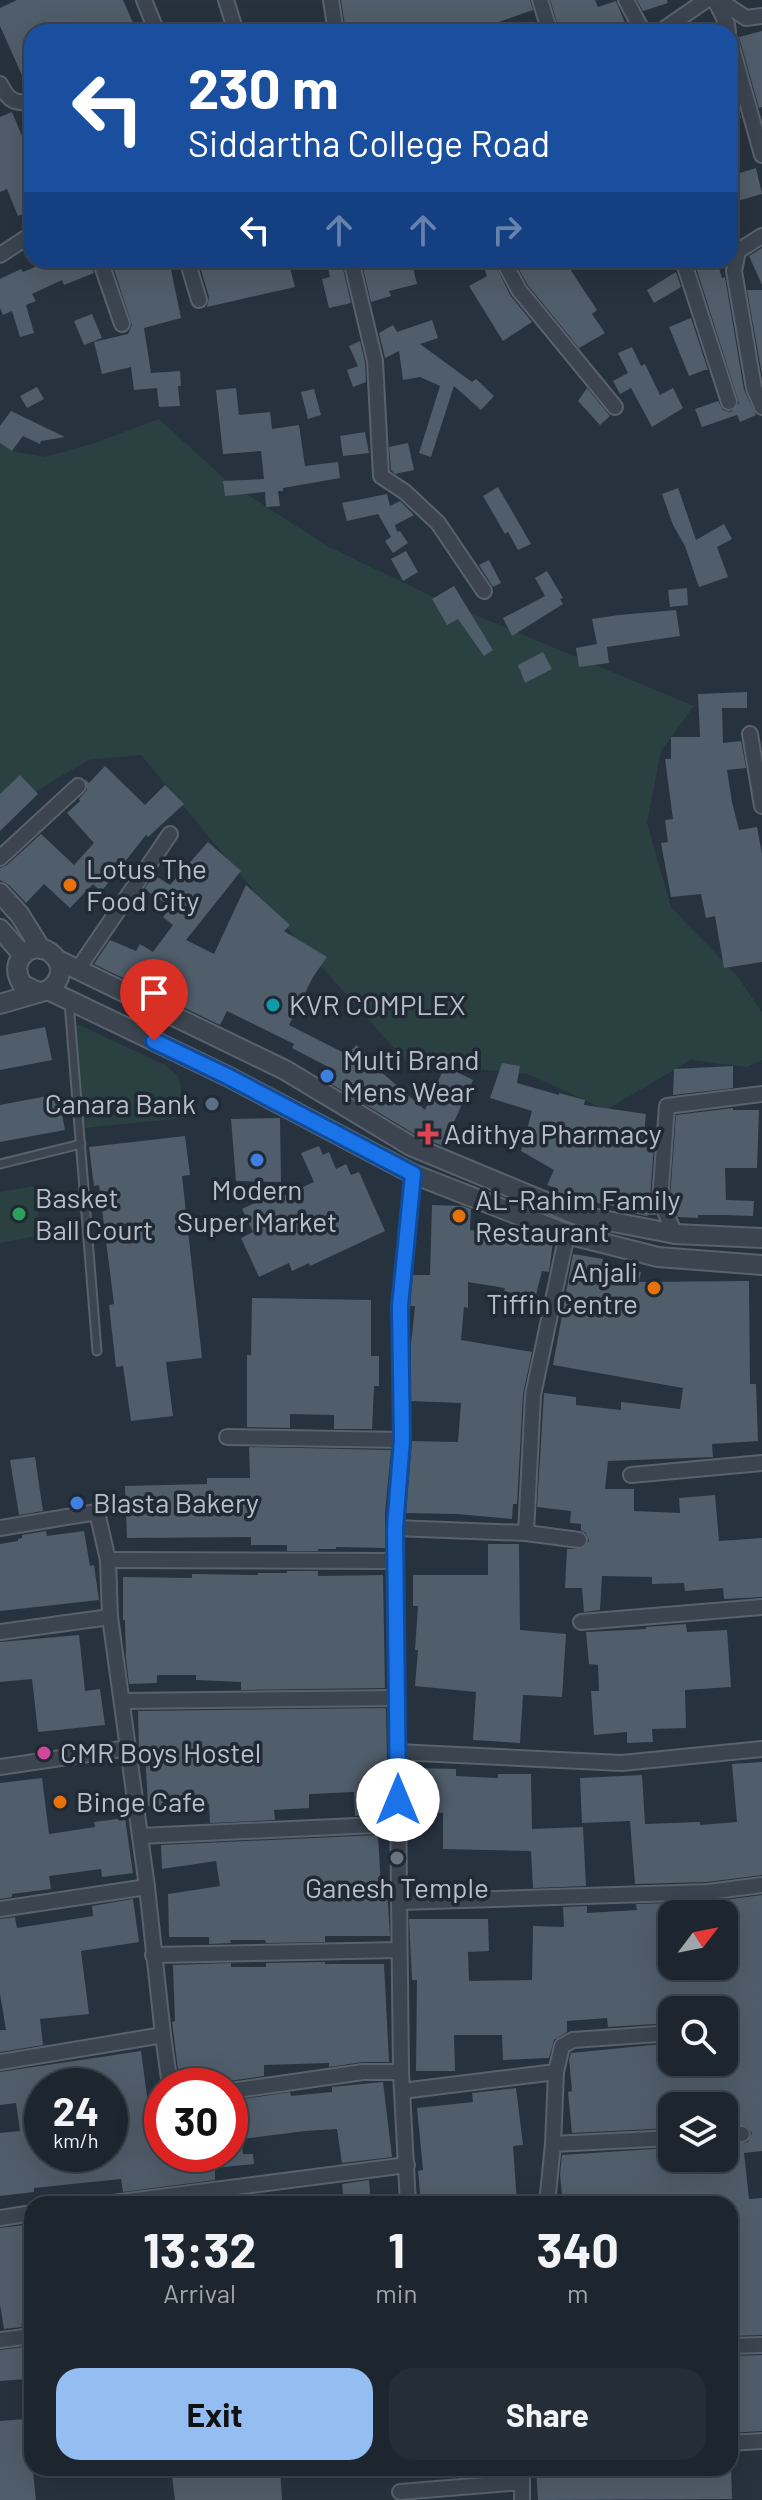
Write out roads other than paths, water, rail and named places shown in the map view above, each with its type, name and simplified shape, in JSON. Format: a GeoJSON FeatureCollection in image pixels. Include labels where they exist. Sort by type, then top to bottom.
{"type":"FeatureCollection","features":[{"type":"Feature","properties":{"kind":"street"},"geometry":{"type":"LineString","coordinates":[[144,0],[154,24]]}},
{"type":"Feature","properties":{"kind":"street"},"geometry":{"type":"LineString","coordinates":[[226,0],[234,24]]}},
{"type":"Feature","properties":{"kind":"street"},"geometry":{"type":"LineString","coordinates":[[331,0],[335,24]]}},
{"type":"Feature","properties":{"kind":"street"},"geometry":{"type":"LineString","coordinates":[[540,0],[548,24]]}},
{"type":"Feature","properties":{"kind":"street"},"geometry":{"type":"LineString","coordinates":[[626,0],[638,24]]}},
{"type":"Feature","properties":{"kind":"street"},"geometry":{"type":"LineString","coordinates":[[672,24],[706,0]]}},
{"type":"Feature","properties":{"kind":"street"},"geometry":{"type":"LineString","coordinates":[[717,0],[746,18],[762,16]]}},
{"type":"Feature","properties":{"kind":"street"},"geometry":{"type":"LineString","coordinates":[[717,0],[725,24]]}},
{"type":"Feature","properties":{"kind":"street"},"geometry":{"type":"LineString","coordinates":[[738,70],[762,155]]}},
{"type":"Feature","properties":{"kind":"street"},"geometry":{"type":"LineString","coordinates":[[0,84],[6,97],[14,102],[24,101]]}},
{"type":"Feature","properties":{"kind":"street"},"geometry":{"type":"LineString","coordinates":[[738,251],[762,236]]}},
{"type":"Feature","properties":{"kind":"street"},"geometry":{"type":"LineString","coordinates":[[0,255],[24,239]]}},
{"type":"Feature","properties":{"kind":"street"},"geometry":{"type":"LineString","coordinates":[[103,268],[122,324]]}},
{"type":"Feature","properties":{"kind":"street"},"geometry":{"type":"LineString","coordinates":[[189,268],[199,300]]}},
{"type":"Feature","properties":{"kind":"street"},"geometry":{"type":"LineString","coordinates":[[353,268],[375,361],[381,476],[405,492],[438,523],[484,591]]}},
{"type":"Feature","properties":{"kind":"street"},"geometry":{"type":"LineString","coordinates":[[507,268],[519,290],[615,407]]}},
{"type":"Feature","properties":{"kind":"street"},"geometry":{"type":"LineString","coordinates":[[686,268],[729,402]]}},
{"type":"Feature","properties":{"kind":"street"},"geometry":{"type":"LineString","coordinates":[[735,268],[754,388],[762,407]]}},
{"type":"Feature","properties":{"kind":"street"},"geometry":{"type":"LineString","coordinates":[[750,734],[762,806]]}},
{"type":"Feature","properties":{"kind":"street"},"geometry":{"type":"LineString","coordinates":[[0,858],[78,786]]}},
{"type":"Feature","properties":{"kind":"street"},"geometry":{"type":"LineString","coordinates":[[78,969],[170,834]]}},
{"type":"Feature","properties":{"kind":"street"},"geometry":{"type":"LineString","coordinates":[[0,893],[20,915],[19,979],[22,984],[69,1000],[227,1076],[413,1174],[567,1234],[658,1257],[762,1265]]}},
{"type":"Feature","properties":{"kind":"street"},"geometry":{"type":"LineString","coordinates":[[0,929],[20,961]]}},
{"type":"Feature","properties":{"kind":"street"},"geometry":{"type":"LineString","coordinates":[[20,961],[48,951],[58,960],[285,1070],[411,1146],[577,1215],[675,1234],[762,1238]]}},
{"type":"Feature","properties":{"kind":"street"},"geometry":{"type":"LineString","coordinates":[[0,1004],[43,991],[58,981],[58,960]]}},
{"type":"Feature","properties":{"kind":"street"},"geometry":{"type":"LineString","coordinates":[[675,1234],[660,1200],[667,1106],[762,1094]]}},
{"type":"Feature","properties":{"kind":"street"},"geometry":{"type":"LineString","coordinates":[[408,2196],[401,2072],[395,1528],[402,1440],[400,1306],[413,1174]]}},
{"type":"Feature","properties":{"kind":"street"},"geometry":{"type":"LineString","coordinates":[[526,1533],[533,1395],[567,1234]]}},
{"type":"Feature","properties":{"kind":"street"},"geometry":{"type":"LineString","coordinates":[[227,1437],[402,1440]]}},
{"type":"Feature","properties":{"kind":"street"},"geometry":{"type":"LineString","coordinates":[[631,1475],[762,1463]]}},
{"type":"Feature","properties":{"kind":"street"},"geometry":{"type":"LineString","coordinates":[[0,1528],[97,1512],[108,1560],[110,1617],[147,1887],[168,2068]]}},
{"type":"Feature","properties":{"kind":"street"},"geometry":{"type":"LineString","coordinates":[[395,1528],[526,1533],[579,1540]]}},
{"type":"Feature","properties":{"kind":"street"},"geometry":{"type":"LineString","coordinates":[[108,1560],[396,1561]]}},
{"type":"Feature","properties":{"kind":"street"},"geometry":{"type":"LineString","coordinates":[[581,1622],[762,1607]]}},
{"type":"Feature","properties":{"kind":"street"},"geometry":{"type":"LineString","coordinates":[[0,1632],[110,1617]]}},
{"type":"Feature","properties":{"kind":"street"},"geometry":{"type":"LineString","coordinates":[[122,1701],[397,1698]]}},
{"type":"Feature","properties":{"kind":"street"},"geometry":{"type":"LineString","coordinates":[[0,1767],[128,1748]]}},
{"type":"Feature","properties":{"kind":"street"},"geometry":{"type":"LineString","coordinates":[[397,1752],[622,1763],[762,1749]]}},
{"type":"Feature","properties":{"kind":"street"},"geometry":{"type":"LineString","coordinates":[[140,1836],[398,1824]]}},
{"type":"Feature","properties":{"kind":"street"},"geometry":{"type":"LineString","coordinates":[[399,1902],[708,1892],[762,1885]]}},
{"type":"Feature","properties":{"kind":"street"},"geometry":{"type":"LineString","coordinates":[[0,1909],[147,1887]]}},
{"type":"Feature","properties":{"kind":"street"},"geometry":{"type":"LineString","coordinates":[[153,1955],[399,1950]]}},
{"type":"Feature","properties":{"kind":"street"},"geometry":{"type":"LineString","coordinates":[[548,2196],[556,2072],[562,2046],[566,2042],[658,2034]]}},
{"type":"Feature","properties":{"kind":"street"},"geometry":{"type":"LineString","coordinates":[[0,2062],[163,2035]]}},
{"type":"Feature","properties":{"kind":"street"},"geometry":{"type":"LineString","coordinates":[[248,2088],[363,2072],[401,2072]]}},
{"type":"Feature","properties":{"kind":"street"},"geometry":{"type":"LineString","coordinates":[[402,2091],[556,2072]]}},
{"type":"Feature","properties":{"kind":"street"},"geometry":{"type":"LineString","coordinates":[[738,2134],[742,2134]]}},
{"type":"Feature","properties":{"kind":"street"},"geometry":{"type":"LineString","coordinates":[[553,2144],[658,2139]]}},
{"type":"Feature","properties":{"kind":"street"},"geometry":{"type":"LineString","coordinates":[[167,2196],[407,2165]]}},
{"type":"Feature","properties":{"kind":"street"},"geometry":{"type":"LineString","coordinates":[[0,2218],[24,2214]]}},
{"type":"Feature","properties":{"kind":"street"},"geometry":{"type":"LineString","coordinates":[[0,2340],[24,2337]]}},
{"type":"Feature","properties":{"kind":"street"},"geometry":{"type":"LineString","coordinates":[[738,2346],[762,2345]]}},
{"type":"Feature","properties":{"kind":"street"},"geometry":{"type":"LineString","coordinates":[[738,2442],[762,2441]]}},
{"type":"Feature","properties":{"kind":"street"},"geometry":{"type":"LineString","coordinates":[[400,2492],[515,2476]]}},
{"type":"Feature","properties":{"kind":"street"},"geometry":{"type":"LineString","coordinates":[[522,2476],[522,2500]]}},
{"type":"Feature","properties":{"kind":"lane"},"geometry":{"type":"LineString","coordinates":[[69,1000],[97,1351]]}},
{"type":"Feature","properties":{"kind":"lane"},"geometry":{"type":"LineString","coordinates":[[0,1164],[81,1144]]}},
{"type":"Feature","properties":{"kind":"place","name":"Lotus The Food City"},"geometry":{"type":"Point","coordinates":[70,885]}},
{"type":"Feature","properties":{"kind":"place","name":"KVR COMPLEX"},"geometry":{"type":"Point","coordinates":[273,1005]}},
{"type":"Feature","properties":{"kind":"place","name":"Multi Brand Mens Wear"},"geometry":{"type":"Point","coordinates":[327,1076]}},
{"type":"Feature","properties":{"kind":"place","name":"Canara Bank"},"geometry":{"type":"Point","coordinates":[212,1104]}},
{"type":"Feature","properties":{"kind":"place","name":"Adithya Pharmacy"},"geometry":{"type":"Point","coordinates":[428,1134]}},
{"type":"Feature","properties":{"kind":"place","name":"Modern Super Market"},"geometry":{"type":"Point","coordinates":[257,1160]}},
{"type":"Feature","properties":{"kind":"place","name":"Basket Ball Court"},"geometry":{"type":"Point","coordinates":[19,1214]}},
{"type":"Feature","properties":{"kind":"place","name":"AL-Rahim Family Restaurant"},"geometry":{"type":"Point","coordinates":[459,1216]}},
{"type":"Feature","properties":{"kind":"place","name":"Anjali Tiffin Centre"},"geometry":{"type":"Point","coordinates":[654,1288]}},
{"type":"Feature","properties":{"kind":"place","name":"Blasta Bakery"},"geometry":{"type":"Point","coordinates":[77,1503]}},
{"type":"Feature","properties":{"kind":"place","name":"CMR Boys Hostel"},"geometry":{"type":"Point","coordinates":[44,1753]}},
{"type":"Feature","properties":{"kind":"place","name":"Binge Cafe"},"geometry":{"type":"Point","coordinates":[60,1802]}},
{"type":"Feature","properties":{"kind":"place","name":"Ganesh Temple"},"geometry":{"type":"Point","coordinates":[397,1858]}}]}
